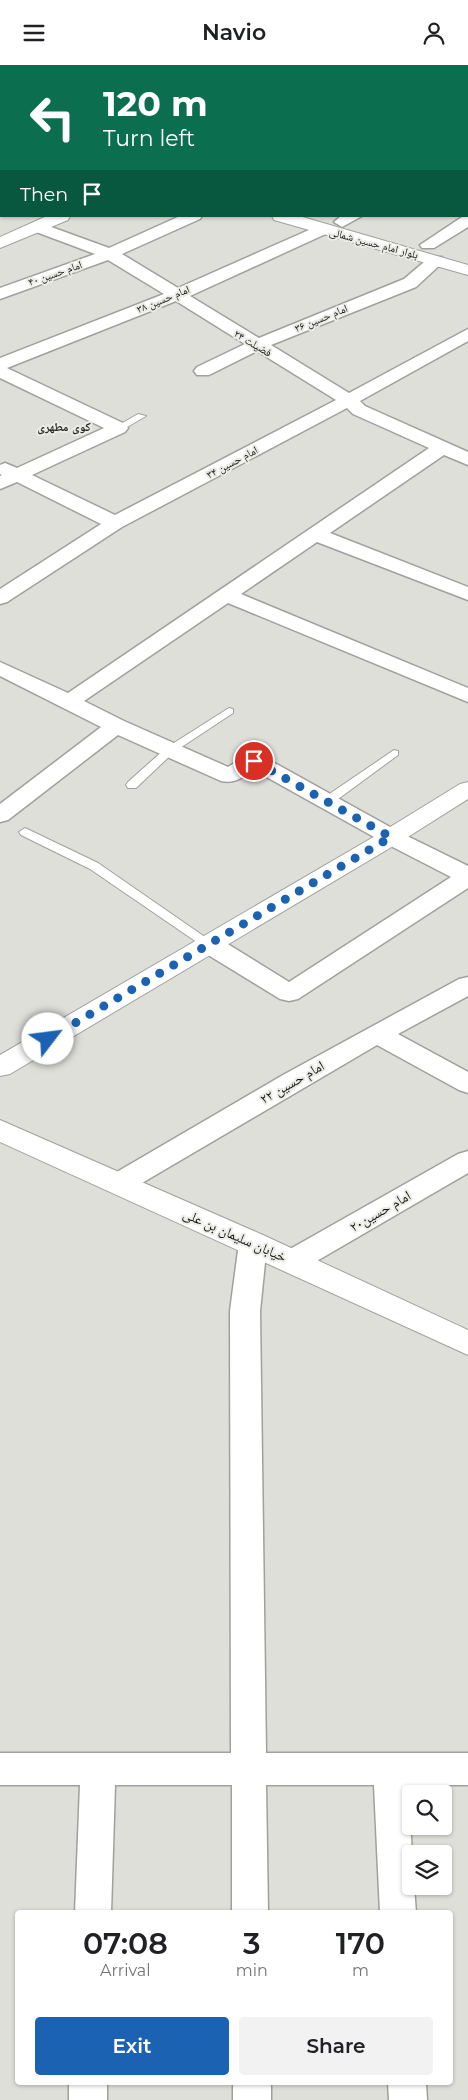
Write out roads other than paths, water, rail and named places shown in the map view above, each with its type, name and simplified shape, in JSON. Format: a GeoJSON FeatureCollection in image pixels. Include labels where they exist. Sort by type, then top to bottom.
{"type":"FeatureCollection","features":[{"type":"Feature","properties":{"kind":"street"},"geometry":{"type":"LineString","coordinates":[[0,229],[57,217]]}},
{"type":"Feature","properties":{"kind":"street","name":"امام حسین ۴۰"},"geometry":{"type":"LineString","coordinates":[[0,294],[31,281],[110,254],[192,217]]}},
{"type":"Feature","properties":{"kind":"street","name":"بلوار امام حسین شمالی"},"geometry":{"type":"LineString","coordinates":[[286,217],[323,223],[362,239],[432,253],[468,256]]}},
{"type":"Feature","properties":{"kind":"street","name":"بلوار امام حسین شمالی"},"geometry":{"type":"LineString","coordinates":[[323,223],[348,219],[432,253],[468,270]]}},
{"type":"Feature","properties":{"kind":"street","name":"امام حسین ۳۶"},"geometry":{"type":"LineString","coordinates":[[203,371],[256,345],[410,283],[432,253],[468,220]]}},
{"type":"Feature","properties":{"kind":"street"},"geometry":{"type":"LineString","coordinates":[[0,243],[34,222]]}},
{"type":"Feature","properties":{"kind":"street","name":"فضیلت ۲۴"},"geometry":{"type":"LineString","coordinates":[[34,222],[110,254],[174,295],[349,400],[359,410],[442,448],[467,457]]}},
{"type":"Feature","properties":{"kind":"street","name":"امام حسین ۳۸"},"geometry":{"type":"LineString","coordinates":[[0,364],[174,295],[323,223]]}},
{"type":"Feature","properties":{"kind":"street"},"geometry":{"type":"LineString","coordinates":[[362,239],[377,231]]}},
{"type":"Feature","properties":{"kind":"street","name":"امام حسین ۳۴"},"geometry":{"type":"LineString","coordinates":[[0,598],[115,523],[349,400],[468,334]]}},
{"type":"Feature","properties":{"kind":"street"},"geometry":{"type":"LineString","coordinates":[[0,371],[119,428]]}},
{"type":"Feature","properties":{"kind":"street"},"geometry":{"type":"LineString","coordinates":[[6,474],[119,428]]}},
{"type":"Feature","properties":{"kind":"street"},"geometry":{"type":"LineString","coordinates":[[68,701],[442,448]]}},
{"type":"Feature","properties":{"kind":"street"},"geometry":{"type":"LineString","coordinates":[[6,474],[115,523]]}},
{"type":"Feature","properties":{"kind":"street"},"geometry":{"type":"LineString","coordinates":[[315,534],[468,594]]}},
{"type":"Feature","properties":{"kind":"street"},"geometry":{"type":"LineString","coordinates":[[226,595],[468,696]]}},
{"type":"Feature","properties":{"kind":"street"},"geometry":{"type":"LineString","coordinates":[[0,668],[116,726],[229,776],[254,761],[391,837],[468,876],[289,993],[209,944]]}},
{"type":"Feature","properties":{"kind":"street"},"geometry":{"type":"LineString","coordinates":[[0,815],[116,726]]}},
{"type":"Feature","properties":{"kind":"street"},"geometry":{"type":"LineString","coordinates":[[0,1067],[391,837],[468,789]]}},
{"type":"Feature","properties":{"kind":"street","name":"امام حسین ۲۲"},"geometry":{"type":"LineString","coordinates":[[120,1183],[376,1034],[468,985]]}},
{"type":"Feature","properties":{"kind":"street"},"geometry":{"type":"LineString","coordinates":[[376,1034],[468,1084]]}},
{"type":"Feature","properties":{"kind":"street","name":"خیابان سلیمان بن علی"},"geometry":{"type":"LineString","coordinates":[[0,1130],[293,1261],[468,1343]]}},
{"type":"Feature","properties":{"kind":"street","name":"امام حسین۲۰"},"geometry":{"type":"LineString","coordinates":[[293,1261],[468,1161]]}},
{"type":"Feature","properties":{"kind":"street"},"geometry":{"type":"LineString","coordinates":[[250,1910],[244,1311],[253,1243]]}},
{"type":"Feature","properties":{"kind":"street"},"geometry":{"type":"LineString","coordinates":[[0,1769],[468,1769]]}},
{"type":"Feature","properties":{"kind":"street"},"geometry":{"type":"LineString","coordinates":[[93,1910],[98,1769]]}},
{"type":"Feature","properties":{"kind":"street"},"geometry":{"type":"LineString","coordinates":[[390,1769],[398,1910]]}},
{"type":"Feature","properties":{"kind":"street"},"geometry":{"type":"LineString","coordinates":[[88,2085],[88,2100]]}},
{"type":"Feature","properties":{"kind":"street"},"geometry":{"type":"LineString","coordinates":[[252,2085],[252,2100]]}},
{"type":"Feature","properties":{"kind":"street"},"geometry":{"type":"LineString","coordinates":[[407,2085],[408,2100]]}},
{"type":"Feature","properties":{"kind":"lane"},"geometry":{"type":"LineString","coordinates":[[119,428],[141,417]]}},
{"type":"Feature","properties":{"kind":"lane"},"geometry":{"type":"LineString","coordinates":[[132,785],[170,750],[229,711]]}},
{"type":"Feature","properties":{"kind":"lane"},"geometry":{"type":"LineString","coordinates":[[326,802],[394,753]]}},
{"type":"Feature","properties":{"kind":"lane"},"geometry":{"type":"LineString","coordinates":[[25,832],[94,866],[209,944]]}},
{"type":"Feature","properties":{"kind":"district","name":"کوی مطهری"},"geometry":{"type":"Point","coordinates":[64,426]}}]}
